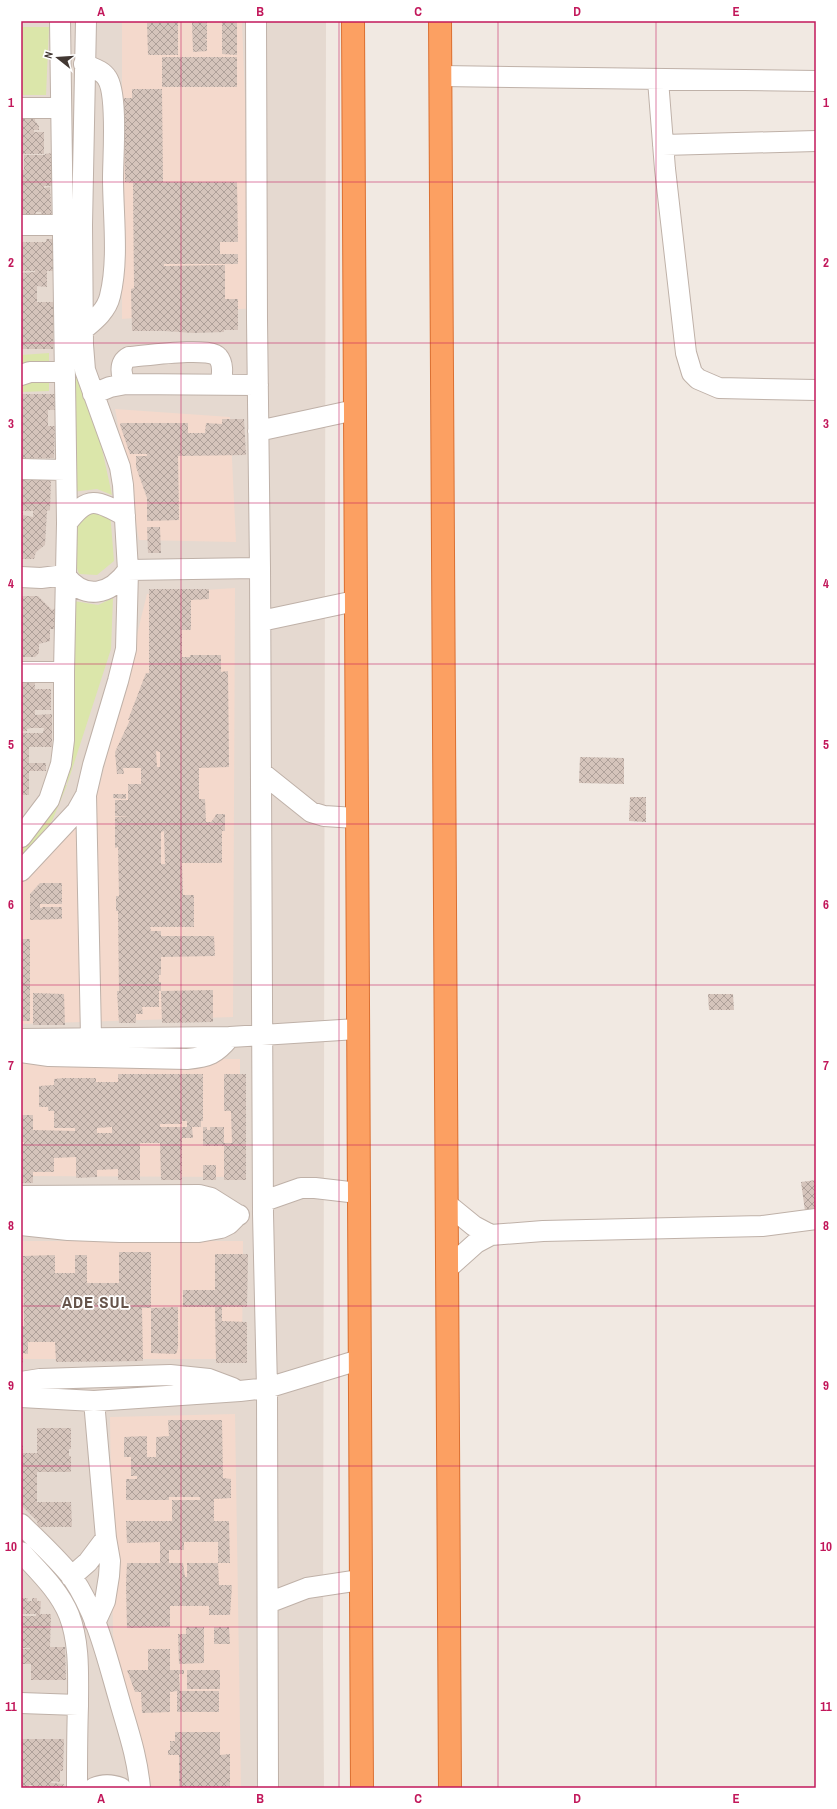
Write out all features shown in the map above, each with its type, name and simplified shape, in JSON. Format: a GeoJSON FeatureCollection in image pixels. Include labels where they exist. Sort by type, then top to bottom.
{"type":"FeatureCollection","features":[{"type":"Feature","properties":{"kind":"highway"},"geometry":{"type":"LineString","coordinates":[[353,21],[362,1788]]}},
{"type":"Feature","properties":{"kind":"highway"},"geometry":{"type":"LineString","coordinates":[[440,21],[450,1788]]}},
{"type":"Feature","properties":{"kind":"street"},"geometry":{"type":"LineString","coordinates":[[21,837],[48,800],[61,764],[64,740],[65,575],[67,523],[65,470],[64,225],[60,21]]}},
{"type":"Feature","properties":{"kind":"street"},"geometry":{"type":"LineString","coordinates":[[86,21],[82,226],[83,346],[86,370],[93,394],[120,467],[128,570],[126,649],[116,688],[92,765],[86,795],[91,1038]]}},
{"type":"Feature","properties":{"kind":"street"},"geometry":{"type":"LineString","coordinates":[[256,21],[258,431],[262,772],[262,1036],[267,1388],[268,1788]]}},
{"type":"Feature","properties":{"kind":"street"},"geometry":{"type":"LineString","coordinates":[[84,64],[101,72],[107,78],[110,86],[113,117],[114,269],[110,297],[105,308],[84,329]]}},
{"type":"Feature","properties":{"kind":"street"},"geometry":{"type":"LineString","coordinates":[[441,76],[816,81]]}},
{"type":"Feature","properties":{"kind":"street"},"geometry":{"type":"LineString","coordinates":[[658,80],[663,146],[683,337],[689,366],[692,373],[706,384],[719,388],[816,390]]}},
{"type":"Feature","properties":{"kind":"street"},"geometry":{"type":"LineString","coordinates":[[21,108],[61,108]]}},
{"type":"Feature","properties":{"kind":"street"},"geometry":{"type":"LineString","coordinates":[[663,146],[816,141]]}},
{"type":"Feature","properties":{"kind":"street"},"geometry":{"type":"LineString","coordinates":[[21,225],[64,225]]}},
{"type":"Feature","properties":{"kind":"street"},"geometry":{"type":"LineString","coordinates":[[126,384],[122,375],[122,366],[125,359],[129,357],[199,352],[214,353],[217,356],[222,367],[221,384]]}},
{"type":"Feature","properties":{"kind":"street"},"geometry":{"type":"LineString","coordinates":[[21,375],[30,372],[64,372]]}},
{"type":"Feature","properties":{"kind":"street"},"geometry":{"type":"LineString","coordinates":[[93,394],[126,384],[258,385]]}},
{"type":"Feature","properties":{"kind":"street"},"geometry":{"type":"LineString","coordinates":[[258,431],[355,410]]}},
{"type":"Feature","properties":{"kind":"street"},"geometry":{"type":"LineString","coordinates":[[21,469],[65,470]]}},
{"type":"Feature","properties":{"kind":"street"},"geometry":{"type":"LineString","coordinates":[[67,523],[81,507],[92,503],[102,504],[125,516]]}},
{"type":"Feature","properties":{"kind":"street"},"geometry":{"type":"LineString","coordinates":[[128,570],[260,568]]}},
{"type":"Feature","properties":{"kind":"street"},"geometry":{"type":"LineString","coordinates":[[65,575],[82,590],[95,592],[112,587],[120,582],[128,570]]}},
{"type":"Feature","properties":{"kind":"street"},"geometry":{"type":"LineString","coordinates":[[21,577],[41,578],[65,575]]}},
{"type":"Feature","properties":{"kind":"street"},"geometry":{"type":"LineString","coordinates":[[261,621],[355,601]]}},
{"type":"Feature","properties":{"kind":"street"},"geometry":{"type":"LineString","coordinates":[[21,672],[64,672]]}},
{"type":"Feature","properties":{"kind":"street"},"geometry":{"type":"LineString","coordinates":[[262,772],[311,812],[324,816],[356,818]]}},
{"type":"Feature","properties":{"kind":"street"},"geometry":{"type":"LineString","coordinates":[[21,871],[77,811],[86,795]]}},
{"type":"Feature","properties":{"kind":"street"},"geometry":{"type":"LineString","coordinates":[[21,1039],[230,1037],[357,1029]]}},
{"type":"Feature","properties":{"kind":"street"},"geometry":{"type":"LineString","coordinates":[[21,1052],[48,1056],[187,1059],[204,1057],[213,1054],[220,1049],[230,1037]]}},
{"type":"Feature","properties":{"kind":"street"},"geometry":{"type":"LineString","coordinates":[[21,1214],[238,1214],[264,1208],[301,1188],[315,1188],[358,1193]]}},
{"type":"Feature","properties":{"kind":"street"},"geometry":{"type":"LineString","coordinates":[[21,1196],[199,1195],[211,1198],[238,1214]]}},
{"type":"Feature","properties":{"kind":"street"},"geometry":{"type":"LineString","coordinates":[[447,1204],[474,1226],[491,1235]]}},
{"type":"Feature","properties":{"kind":"street"},"geometry":{"type":"LineString","coordinates":[[21,1225],[98,1231],[199,1232],[221,1228],[229,1224],[238,1214]]}},
{"type":"Feature","properties":{"kind":"street"},"geometry":{"type":"LineString","coordinates":[[447,1269],[476,1243],[491,1235],[543,1231],[762,1226],[816,1219]]}},
{"type":"Feature","properties":{"kind":"street"},"geometry":{"type":"LineString","coordinates":[[21,1397],[94,1401],[240,1391],[267,1388],[359,1360]]}},
{"type":"Feature","properties":{"kind":"street"},"geometry":{"type":"LineString","coordinates":[[21,1382],[60,1378],[170,1375],[209,1379],[240,1391]]}},
{"type":"Feature","properties":{"kind":"street"},"geometry":{"type":"LineString","coordinates":[[94,1401],[106,1538],[110,1561],[110,1576],[105,1601],[95,1623]]}},
{"type":"Feature","properties":{"kind":"street"},"geometry":{"type":"LineString","coordinates":[[21,1524],[71,1577],[84,1597],[95,1623],[134,1748],[140,1788]]}},
{"type":"Feature","properties":{"kind":"street"},"geometry":{"type":"LineString","coordinates":[[71,1577],[88,1562],[106,1538]]}},
{"type":"Feature","properties":{"kind":"street"},"geometry":{"type":"LineString","coordinates":[[21,1552],[56,1593],[69,1615],[76,1653],[78,1677],[77,1788]]}},
{"type":"Feature","properties":{"kind":"street"},"geometry":{"type":"LineString","coordinates":[[268,1603],[307,1588],[360,1580]]}},
{"type":"Feature","properties":{"kind":"street"},"geometry":{"type":"LineString","coordinates":[[21,1703],[78,1705]]}},
{"type":"Feature","properties":{"kind":"street"},"geometry":{"type":"LineString","coordinates":[[94,1788],[100,1785],[108,1785],[120,1788]]}},
{"type":"Feature","properties":{"kind":"shaded area"},"geometry":{"type":"Polygon","coordinates":[[[21,21],[326,21],[324,1788],[21,1788],[21,21]]]}},
{"type":"Feature","properties":{"kind":"shaded area"},"geometry":{"type":"Polygon","coordinates":[[[122,21],[242,21],[253,308],[122,319],[122,21]]]}},
{"type":"Feature","properties":{"kind":"shaded area"},"geometry":{"type":"Polygon","coordinates":[[[115,409],[230,417],[236,542],[139,540],[115,409]]]}},
{"type":"Feature","properties":{"kind":"shaded area"},"geometry":{"type":"Polygon","coordinates":[[[235,588],[233,1017],[21,1024],[21,884],[100,784],[147,594],[235,588]]]}},
{"type":"Feature","properties":{"kind":"shaded area"},"geometry":{"type":"Polygon","coordinates":[[[21,1059],[240,1059],[240,1177],[21,1176],[21,1059]]]}},
{"type":"Feature","properties":{"kind":"shaded area"},"geometry":{"type":"Polygon","coordinates":[[[21,1241],[243,1241],[242,1359],[21,1359],[21,1241]]]}},
{"type":"Feature","properties":{"kind":"shaded area"},"geometry":{"type":"Polygon","coordinates":[[[235,1414],[241,1788],[147,1788],[113,1635],[110,1417],[235,1414]]]}},
{"type":"Feature","properties":{"kind":"green space"},"geometry":{"type":"Polygon","coordinates":[[[21,27],[49,27],[46,95],[21,95],[21,27]]]}},
{"type":"Feature","properties":{"kind":"green space"},"geometry":{"type":"Polygon","coordinates":[[[69,297],[112,495],[97,489],[72,492],[69,297]]]}},
{"type":"Feature","properties":{"kind":"green space"},"geometry":{"type":"Polygon","coordinates":[[[49,353],[49,391],[21,392],[21,355],[49,353]]]}},
{"type":"Feature","properties":{"kind":"green space"},"geometry":{"type":"Polygon","coordinates":[[[87,509],[110,512],[114,561],[97,575],[79,574],[70,547],[73,520],[87,509]]]}},
{"type":"Feature","properties":{"kind":"green space"},"geometry":{"type":"Polygon","coordinates":[[[113,598],[111,649],[67,785],[74,601],[98,605],[113,598]]]}},
{"type":"Feature","properties":{"kind":"green space"},"geometry":{"type":"Polygon","coordinates":[[[60,785],[67,785],[52,821],[21,857],[21,843],[60,785]]]}},
{"type":"Feature","properties":{"kind":"building"},"geometry":{"type":"Polygon","coordinates":[[[178,22],[178,55],[148,55],[147,23],[178,22]]]}},
{"type":"Feature","properties":{"kind":"building"},"geometry":{"type":"Polygon","coordinates":[[[192,22],[207,22],[207,39],[204,40],[207,40],[207,51],[193,52],[192,22]]]}},
{"type":"Feature","properties":{"kind":"building"},"geometry":{"type":"Polygon","coordinates":[[[222,22],[237,22],[237,55],[222,54],[222,22]]]}},
{"type":"Feature","properties":{"kind":"building"},"geometry":{"type":"Polygon","coordinates":[[[162,57],[237,57],[237,87],[162,87],[162,57]]]}},
{"type":"Feature","properties":{"kind":"building"},"geometry":{"type":"Polygon","coordinates":[[[132,89],[162,89],[163,182],[237,182],[238,242],[220,242],[220,254],[238,254],[238,264],[164,264],[164,266],[225,265],[225,299],[238,299],[238,330],[194,333],[132,331],[131,289],[134,288],[133,183],[125,182],[124,98],[132,98],[132,89]]]}},
{"type":"Feature","properties":{"kind":"building"},"geometry":{"type":"Polygon","coordinates":[[[21,117],[35,117],[39,130],[34,130],[34,132],[44,132],[44,154],[21,154],[21,117]]]}},
{"type":"Feature","properties":{"kind":"building"},"geometry":{"type":"Polygon","coordinates":[[[52,153],[52,186],[44,186],[44,188],[50,187],[52,218],[41,218],[41,212],[36,212],[36,219],[21,219],[21,170],[24,170],[24,155],[45,155],[52,153]]]}},
{"type":"Feature","properties":{"kind":"building"},"geometry":{"type":"Polygon","coordinates":[[[46,239],[53,239],[53,271],[47,271],[47,287],[37,286],[37,302],[53,302],[53,349],[21,349],[21,273],[35,271],[21,271],[21,242],[46,242],[46,239]]]}},
{"type":"Feature","properties":{"kind":"building"},"geometry":{"type":"Polygon","coordinates":[[[21,394],[56,394],[55,410],[48,410],[48,426],[55,426],[54,458],[21,458],[21,394]]]}},
{"type":"Feature","properties":{"kind":"building"},"geometry":{"type":"Polygon","coordinates":[[[222,419],[244,419],[246,455],[178,456],[179,520],[147,521],[147,498],[136,467],[136,456],[147,456],[147,454],[130,454],[120,425],[121,423],[188,423],[188,433],[205,433],[206,423],[222,424],[222,419]]]}},
{"type":"Feature","properties":{"kind":"building"},"geometry":{"type":"Polygon","coordinates":[[[21,478],[51,478],[50,510],[47,511],[45,545],[36,552],[34,559],[21,559],[21,478]],[[23,511],[23,515],[33,517],[33,511],[23,511]]]}},
{"type":"Feature","properties":{"kind":"building"},"geometry":{"type":"Polygon","coordinates":[[[147,527],[160,527],[161,553],[148,553],[147,527]]]}},
{"type":"Feature","properties":{"kind":"building"},"geometry":{"type":"Polygon","coordinates":[[[149,589],[209,589],[209,599],[191,600],[191,630],[182,630],[182,657],[190,657],[190,655],[221,655],[221,672],[228,671],[229,767],[199,768],[199,799],[205,799],[206,822],[211,822],[216,814],[225,814],[225,831],[222,831],[222,863],[182,863],[183,895],[194,895],[194,927],[150,927],[151,931],[161,931],[161,936],[214,936],[215,956],[161,957],[161,975],[159,975],[159,982],[161,982],[161,991],[159,991],[159,1007],[142,1007],[143,1014],[136,1014],[136,1023],[119,1023],[117,991],[119,991],[118,911],[116,911],[116,896],[119,896],[118,847],[115,848],[115,817],[131,816],[115,816],[115,800],[128,800],[128,784],[141,784],[141,768],[123,768],[124,774],[117,774],[115,752],[130,720],[128,720],[146,673],[149,673],[149,589]],[[156,751],[157,767],[160,767],[160,752],[156,751]],[[164,831],[161,832],[161,864],[165,864],[164,831]]]}},
{"type":"Feature","properties":{"kind":"building"},"geometry":{"type":"Polygon","coordinates":[[[21,596],[38,596],[52,610],[55,608],[55,629],[50,629],[50,641],[39,644],[39,653],[35,657],[21,657],[21,596]]]}},
{"type":"Feature","properties":{"kind":"building"},"geometry":{"type":"Polygon","coordinates":[[[21,683],[35,683],[35,689],[51,689],[51,710],[35,710],[35,715],[52,714],[52,747],[29,747],[29,763],[46,763],[46,771],[29,771],[29,795],[21,795],[21,733],[43,733],[44,728],[31,728],[27,729],[27,731],[21,731],[21,683]]]}},
{"type":"Feature","properties":{"kind":"building"},"geometry":{"type":"Polygon","coordinates":[[[580,757],[624,758],[624,784],[579,783],[580,757]]]}},
{"type":"Feature","properties":{"kind":"building"},"geometry":{"type":"Polygon","coordinates":[[[113,794],[126,794],[126,799],[113,798],[113,794]]]}},
{"type":"Feature","properties":{"kind":"building"},"geometry":{"type":"Polygon","coordinates":[[[630,797],[646,797],[646,822],[629,821],[630,797]]]}},
{"type":"Feature","properties":{"kind":"building"},"geometry":{"type":"Polygon","coordinates":[[[40,883],[62,883],[62,904],[40,904],[40,908],[62,907],[62,919],[30,920],[30,894],[40,883]]]}},
{"type":"Feature","properties":{"kind":"building"},"geometry":{"type":"Polygon","coordinates":[[[21,939],[30,939],[30,1021],[21,1021],[21,939]]]}},
{"type":"Feature","properties":{"kind":"building"},"geometry":{"type":"Polygon","coordinates":[[[213,990],[213,1022],[162,1023],[161,991],[213,990]]]}},
{"type":"Feature","properties":{"kind":"building"},"geometry":{"type":"Polygon","coordinates":[[[33,993],[64,994],[65,1025],[33,1025],[33,993]]]}},
{"type":"Feature","properties":{"kind":"building"},"geometry":{"type":"Polygon","coordinates":[[[708,994],[733,994],[734,1010],[709,1010],[708,994]]]}},
{"type":"Feature","properties":{"kind":"building"},"geometry":{"type":"Polygon","coordinates":[[[118,1074],[203,1074],[203,1121],[201,1121],[201,1127],[192,1127],[193,1138],[182,1138],[182,1180],[161,1180],[160,1143],[140,1143],[140,1180],[118,1180],[118,1169],[97,1170],[97,1177],[76,1178],[76,1157],[54,1158],[54,1172],[33,1172],[33,1183],[21,1183],[21,1144],[24,1144],[24,1142],[21,1142],[21,1115],[33,1115],[33,1130],[75,1131],[75,1128],[54,1128],[54,1111],[48,1111],[48,1107],[39,1107],[39,1086],[54,1085],[54,1079],[64,1078],[96,1078],[96,1082],[118,1082],[118,1074]],[[182,1121],[182,1124],[160,1124],[160,1127],[187,1127],[187,1121],[182,1121]],[[112,1127],[97,1128],[97,1133],[112,1133],[112,1127]]]}},
{"type":"Feature","properties":{"kind":"building"},"geometry":{"type":"Polygon","coordinates":[[[224,1074],[246,1074],[246,1180],[224,1180],[224,1146],[203,1146],[203,1127],[207,1127],[207,1130],[210,1130],[210,1127],[224,1127],[224,1143],[232,1143],[231,1111],[224,1111],[224,1074]]]}},
{"type":"Feature","properties":{"kind":"building"},"geometry":{"type":"Polygon","coordinates":[[[203,1165],[216,1165],[216,1180],[203,1180],[203,1165]]]}},
{"type":"Feature","properties":{"kind":"building"},"geometry":{"type":"Polygon","coordinates":[[[816,1180],[816,1209],[805,1211],[801,1182],[816,1180]]]}},
{"type":"Feature","properties":{"kind":"building"},"geometry":{"type":"Polygon","coordinates":[[[119,1252],[151,1252],[151,1308],[142,1308],[143,1361],[56,1362],[55,1342],[28,1342],[28,1354],[23,1353],[23,1363],[21,1363],[21,1326],[24,1326],[23,1256],[55,1255],[55,1273],[75,1273],[75,1255],[87,1255],[87,1283],[119,1283],[119,1252]]]}},
{"type":"Feature","properties":{"kind":"building"},"geometry":{"type":"Polygon","coordinates":[[[215,1254],[248,1254],[247,1307],[222,1307],[222,1321],[247,1322],[247,1363],[216,1363],[215,1307],[183,1307],[183,1290],[215,1290],[215,1254]]]}},
{"type":"Feature","properties":{"kind":"building"},"geometry":{"type":"Polygon","coordinates":[[[178,1307],[178,1348],[176,1354],[151,1353],[151,1308],[178,1307]]]}},
{"type":"Feature","properties":{"kind":"building"},"geometry":{"type":"Polygon","coordinates":[[[168,1420],[222,1420],[223,1478],[231,1479],[231,1498],[214,1499],[214,1521],[229,1521],[230,1563],[218,1563],[219,1585],[232,1585],[230,1615],[209,1615],[209,1606],[170,1606],[170,1627],[127,1628],[127,1563],[160,1563],[160,1542],[127,1543],[126,1521],[172,1521],[172,1500],[200,1500],[200,1497],[169,1497],[169,1500],[126,1500],[126,1479],[137,1479],[137,1476],[131,1476],[131,1457],[124,1457],[124,1437],[147,1436],[147,1457],[156,1457],[156,1437],[169,1436],[168,1420]],[[184,1542],[184,1550],[169,1550],[169,1563],[183,1563],[185,1577],[187,1577],[187,1563],[218,1563],[218,1542],[184,1542]]]}},
{"type":"Feature","properties":{"kind":"building"},"geometry":{"type":"Polygon","coordinates":[[[37,1428],[71,1428],[71,1449],[69,1449],[69,1456],[71,1456],[71,1472],[37,1472],[37,1502],[71,1502],[72,1527],[38,1527],[37,1521],[21,1505],[21,1445],[23,1445],[23,1453],[37,1453],[37,1428]]]}},
{"type":"Feature","properties":{"kind":"building"},"geometry":{"type":"Polygon","coordinates":[[[21,1598],[28,1598],[27,1601],[32,1601],[32,1598],[37,1598],[37,1601],[41,1601],[40,1614],[51,1614],[50,1647],[65,1647],[66,1680],[31,1680],[31,1664],[21,1664],[21,1649],[30,1648],[21,1648],[21,1616],[36,1616],[36,1614],[21,1614],[21,1598]]]}},
{"type":"Feature","properties":{"kind":"building"},"geometry":{"type":"Polygon","coordinates":[[[186,1627],[204,1627],[204,1663],[179,1664],[178,1634],[186,1634],[186,1627]]]}},
{"type":"Feature","properties":{"kind":"building"},"geometry":{"type":"Polygon","coordinates":[[[214,1627],[229,1627],[230,1644],[214,1644],[214,1627]]]}},
{"type":"Feature","properties":{"kind":"building"},"geometry":{"type":"Polygon","coordinates":[[[148,1649],[170,1649],[170,1670],[184,1670],[184,1674],[179,1674],[180,1691],[219,1691],[219,1712],[177,1712],[177,1691],[170,1692],[170,1712],[142,1713],[141,1692],[135,1692],[127,1670],[148,1670],[148,1649]]]}},
{"type":"Feature","properties":{"kind":"building"},"geometry":{"type":"Polygon","coordinates":[[[187,1670],[220,1670],[220,1689],[187,1689],[187,1670]]]}},
{"type":"Feature","properties":{"kind":"building"},"geometry":{"type":"Polygon","coordinates":[[[175,1732],[220,1732],[220,1755],[230,1754],[230,1788],[179,1788],[179,1755],[168,1755],[168,1750],[170,1750],[170,1741],[175,1741],[175,1732]]]}},
{"type":"Feature","properties":{"kind":"building"},"geometry":{"type":"Polygon","coordinates":[[[21,1739],[64,1739],[63,1771],[60,1771],[60,1782],[52,1781],[51,1783],[64,1784],[62,1788],[32,1788],[32,1785],[29,1785],[29,1788],[21,1788],[21,1739]]]}},
{"type":"Feature","properties":{"kind":"district","name":"ADE SUL"},"geometry":{"type":"Point","coordinates":[96,1302]}}]}
